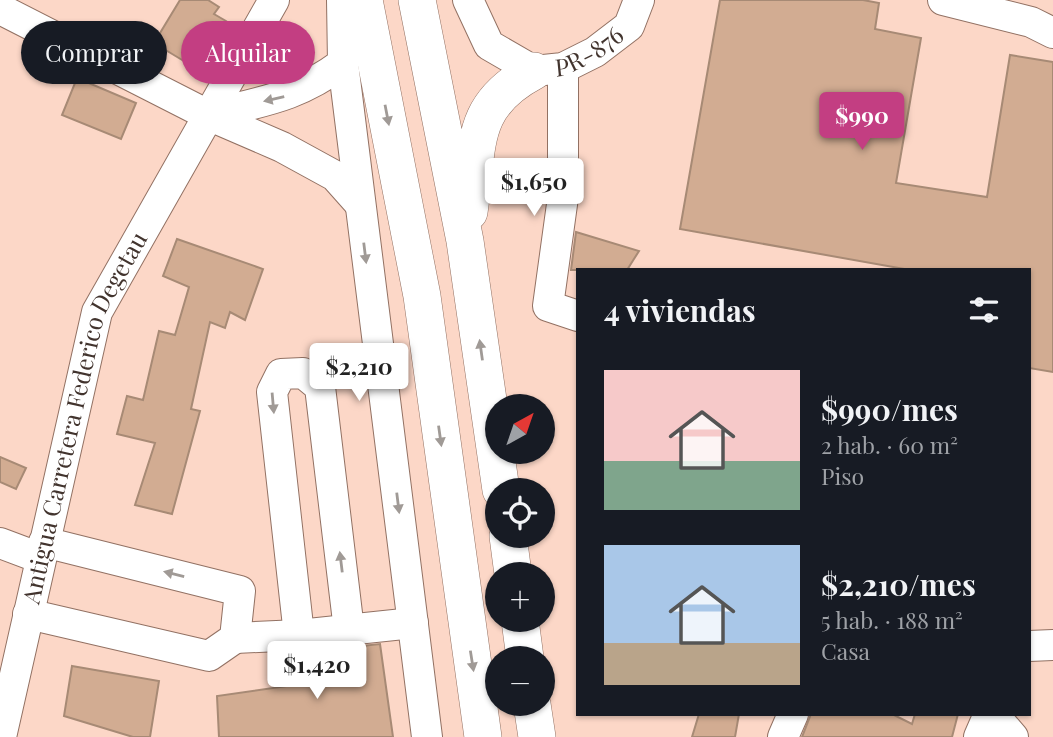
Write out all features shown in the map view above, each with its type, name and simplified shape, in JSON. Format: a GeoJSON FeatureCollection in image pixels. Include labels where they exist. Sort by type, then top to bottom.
{"type":"FeatureCollection","features":[{"type":"Feature","properties":{"kind":"main road"},"geometry":{"type":"LineString","coordinates":[[363,0],[422,296],[483,737]]}},
{"type":"Feature","properties":{"kind":"main road"},"geometry":{"type":"LineString","coordinates":[[417,0],[465,241],[499,478]]}},
{"type":"Feature","properties":{"kind":"main road"},"geometry":{"type":"LineString","coordinates":[[465,241],[478,144],[486,112],[510,84],[549,69]]}},
{"type":"Feature","properties":{"kind":"main road"},"geometry":{"type":"LineString","coordinates":[[534,716],[537,737]]}},
{"type":"Feature","properties":{"kind":"street","name":"Antigua Carretera Federico Degetau"},"geometry":{"type":"LineString","coordinates":[[1,737],[97,312],[274,0]]}},
{"type":"Feature","properties":{"kind":"street"},"geometry":{"type":"LineString","coordinates":[[342,0],[343,64],[426,737]]}},
{"type":"Feature","properties":{"kind":"street","name":"PR-876"},"geometry":{"type":"LineString","coordinates":[[468,0],[489,45],[549,69],[595,52],[629,26],[639,0]]}},
{"type":"Feature","properties":{"kind":"street"},"geometry":{"type":"LineString","coordinates":[[943,0],[1031,22],[1053,33]]}},
{"type":"Feature","properties":{"kind":"street"},"geometry":{"type":"LineString","coordinates":[[0,9],[208,115],[282,147],[335,176],[359,203]]}},
{"type":"Feature","properties":{"kind":"street"},"geometry":{"type":"LineString","coordinates":[[208,115],[294,94],[315,84],[343,64]]}},
{"type":"Feature","properties":{"kind":"street"},"geometry":{"type":"LineString","coordinates":[[549,69],[563,197],[548,306],[576,315]]}},
{"type":"Feature","properties":{"kind":"street"},"geometry":{"type":"LineString","coordinates":[[299,635],[272,392],[281,374],[303,373],[320,387],[349,630]]}},
{"type":"Feature","properties":{"kind":"street"},"geometry":{"type":"LineString","coordinates":[[0,543],[240,591],[235,638]]}},
{"type":"Feature","properties":{"kind":"street"},"geometry":{"type":"LineString","coordinates":[[28,614],[209,656],[235,638],[299,635],[412,622]]}},
{"type":"Feature","properties":{"kind":"street"},"geometry":{"type":"LineString","coordinates":[[1031,646],[1053,645]]}},
{"type":"Feature","properties":{"kind":"street"},"geometry":{"type":"LineString","coordinates":[[783,737],[792,716]]}},
{"type":"Feature","properties":{"kind":"street"},"geometry":{"type":"LineString","coordinates":[[979,737],[990,716]]}},
{"type":"Feature","properties":{"kind":"street"},"geometry":{"type":"LineString","coordinates":[[993,716],[1013,737]]}},
{"type":"Feature","properties":{"kind":"building"},"geometry":{"type":"Polygon","coordinates":[[[180,0],[208,0],[219,7],[214,14],[226,21],[181,21],[181,59],[167,51],[167,22],[180,0]]]}},
{"type":"Feature","properties":{"kind":"building"},"geometry":{"type":"Polygon","coordinates":[[[720,0],[863,0],[879,3],[875,29],[921,38],[896,183],[987,197],[1010,55],[1053,62],[1053,372],[1031,368],[1031,268],[899,268],[680,229],[720,0]]]}},
{"type":"Feature","properties":{"kind":"building"},"geometry":{"type":"Polygon","coordinates":[[[75,84],[91,84],[136,103],[121,139],[62,115],[75,84]]]}},
{"type":"Feature","properties":{"kind":"building"},"geometry":{"type":"Polygon","coordinates":[[[576,232],[639,251],[628,268],[571,270],[576,232]]]}},
{"type":"Feature","properties":{"kind":"building"},"geometry":{"type":"Polygon","coordinates":[[[177,239],[263,269],[245,320],[230,312],[225,328],[210,322],[191,409],[200,411],[172,514],[135,505],[155,443],[117,434],[127,396],[143,400],[159,331],[175,335],[189,287],[163,276],[177,239]]]}},
{"type":"Feature","properties":{"kind":"building"},"geometry":{"type":"Polygon","coordinates":[[[0,457],[26,468],[16,489],[0,482],[0,457]]]}},
{"type":"Feature","properties":{"kind":"building"},"geometry":{"type":"Polygon","coordinates":[[[380,644],[393,737],[219,737],[217,696],[308,683],[306,652],[380,644]]]}},
{"type":"Feature","properties":{"kind":"building"},"geometry":{"type":"Polygon","coordinates":[[[72,666],[159,681],[150,737],[133,737],[64,716],[72,666]]]}},
{"type":"Feature","properties":{"kind":"building"},"geometry":{"type":"Polygon","coordinates":[[[698,716],[739,716],[735,737],[692,737],[698,716]]]}},
{"type":"Feature","properties":{"kind":"building"},"geometry":{"type":"Polygon","coordinates":[[[810,716],[896,716],[912,724],[914,716],[957,716],[952,737],[802,737],[810,716]]]}}]}
